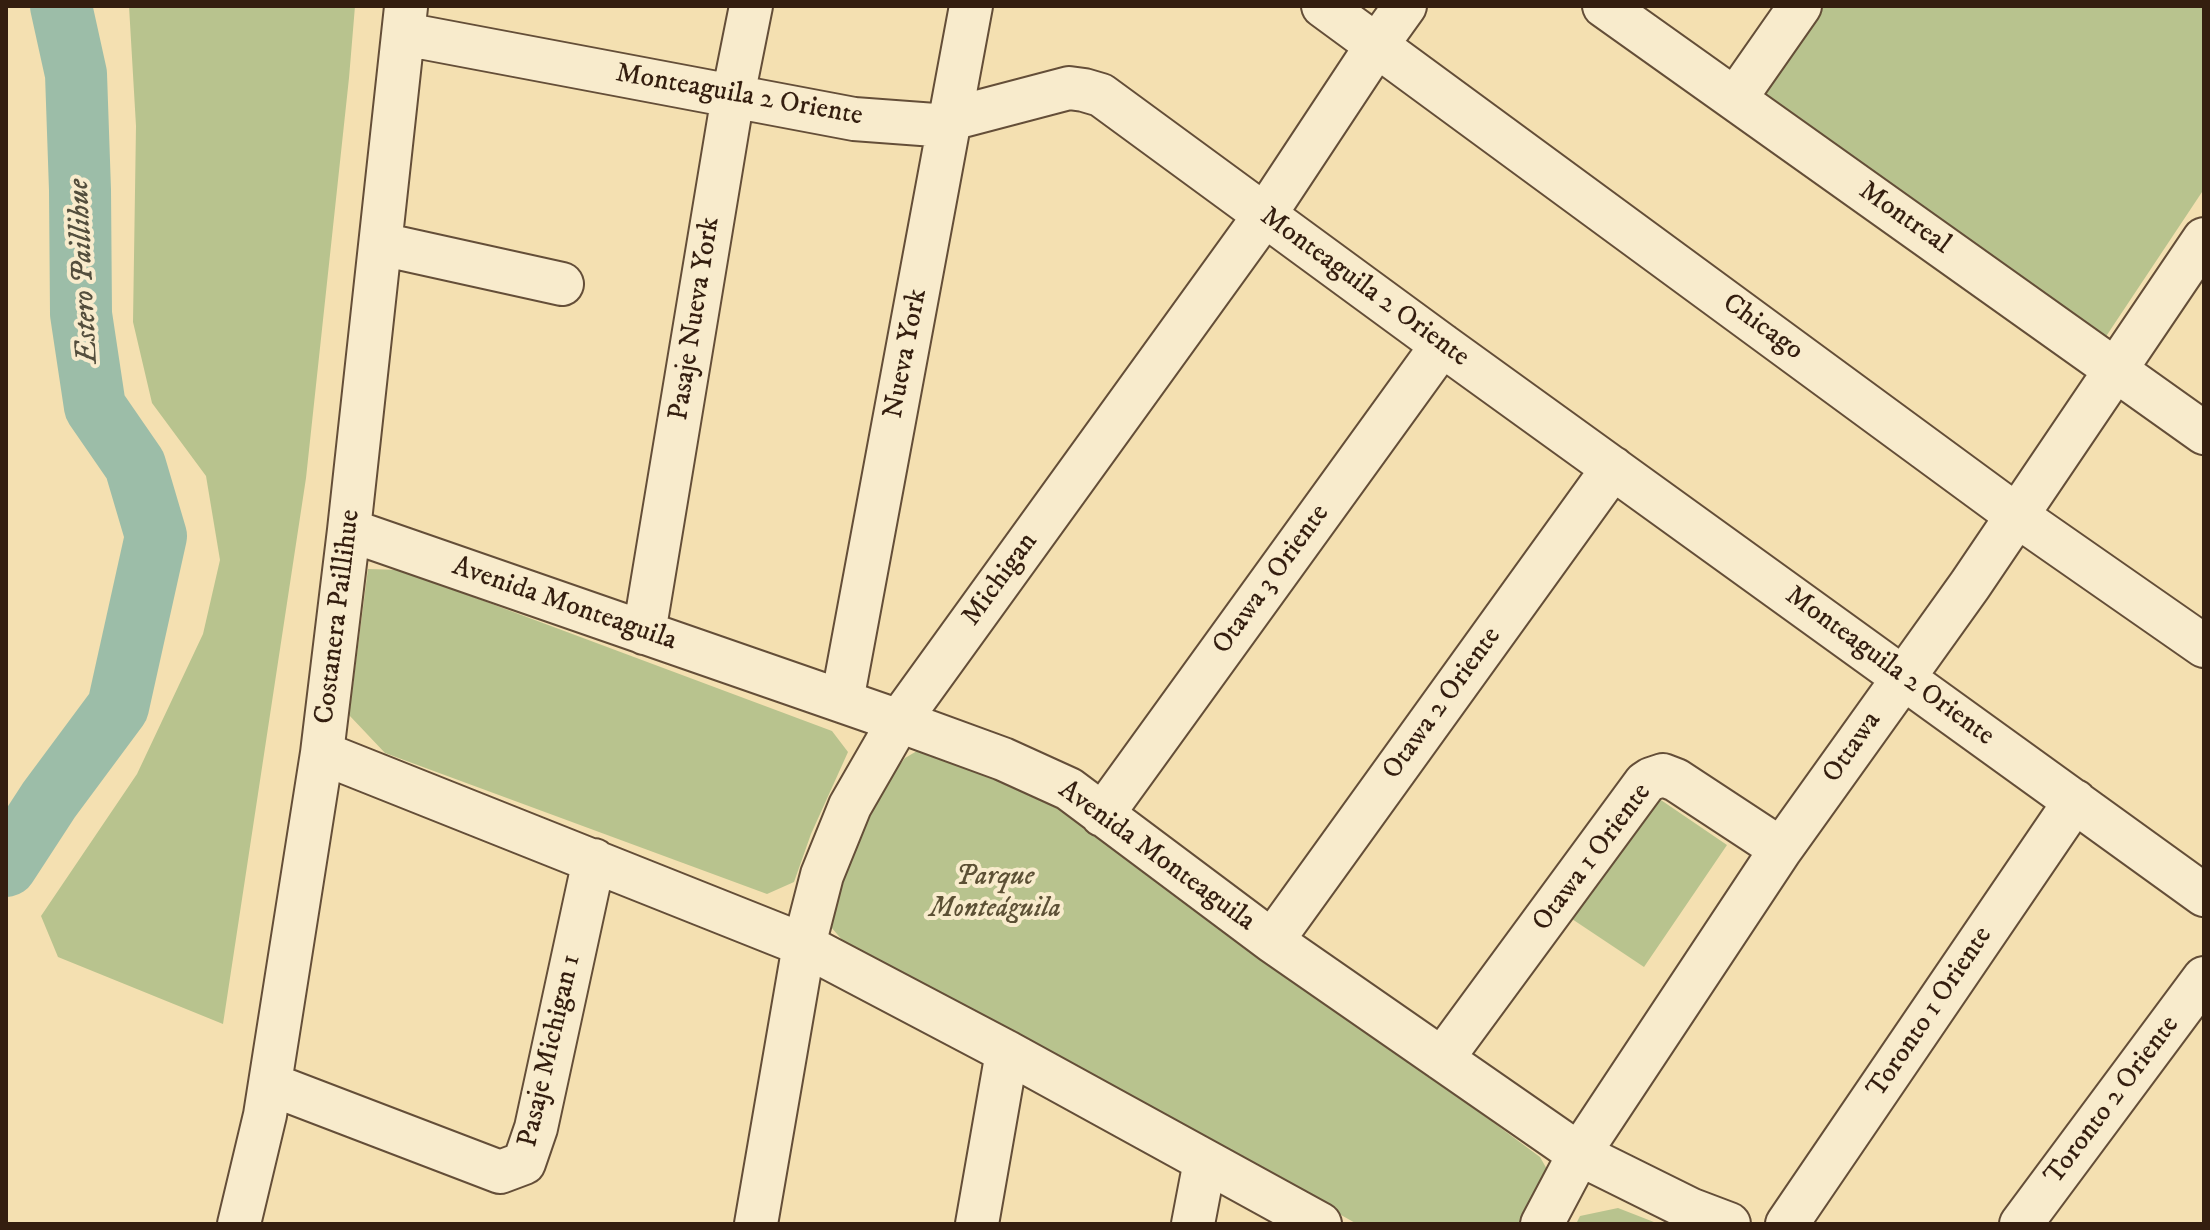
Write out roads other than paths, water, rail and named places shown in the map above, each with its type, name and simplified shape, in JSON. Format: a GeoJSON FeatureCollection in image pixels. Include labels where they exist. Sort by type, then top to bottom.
{"type":"FeatureCollection","features":[{"type":"Feature","properties":{"kind":"street","name":"Pasaje Nueva York"},"geometry":{"type":"LineString","coordinates":[[644,633],[733,96],[751,6]]}},
{"type":"Feature","properties":{"kind":"street","name":"Nueva York"},"geometry":{"type":"LineString","coordinates":[[842,701],[971,6]]}},
{"type":"Feature","properties":{"kind":"street","name":"Chicago"},"geometry":{"type":"LineString","coordinates":[[1323,6],[2016,515],[2204,646]]}},
{"type":"Feature","properties":{"kind":"street","name":"Michigan"},"geometry":{"type":"LineString","coordinates":[[756,1224],[804,945],[822,875],[844,820],[899,721],[1264,216],[1405,6]]}},
{"type":"Feature","properties":{"kind":"street"},"geometry":{"type":"LineString","coordinates":[[1735,99],[1800,6]]}},
{"type":"Feature","properties":{"kind":"street","name":"Montreal"},"geometry":{"type":"LineString","coordinates":[[1614,9],[1735,99],[2204,433]]}},
{"type":"Feature","properties":{"kind":"street","name":"Monteaguila 2 Oriente"},"geometry":{"type":"LineString","coordinates":[[405,20],[733,96],[854,119],[935,125],[1069,88],[1101,95],[2204,895]]}},
{"type":"Feature","properties":{"kind":"street","name":"Costanera Paillihue"},"geometry":{"type":"LineString","coordinates":[[239,1224],[265,1115],[322,753],[405,20]]}},
{"type":"Feature","properties":{"kind":"street","name":"Ottawa"},"geometry":{"type":"LineString","coordinates":[[1542,1224],[1579,1154],[1781,849],[1970,585],[2204,239]]}},
{"type":"Feature","properties":{"kind":"street"},"geometry":{"type":"LineString","coordinates":[[381,244],[562,284]]}},
{"type":"Feature","properties":{"kind":"street","name":"Otawa 3 Oriente"},"geometry":{"type":"LineString","coordinates":[[1102,815],[1442,345]]}},
{"type":"Feature","properties":{"kind":"street","name":"Otawa 2 Oriente"},"geometry":{"type":"LineString","coordinates":[[1272,941],[1613,468]]}},
{"type":"Feature","properties":{"kind":"street","name":"Avenida Monteaguila"},"geometry":{"type":"LineString","coordinates":[[349,530],[899,721],[1003,759],[1069,789],[1272,941],[1579,1154],[1692,1210],[1729,1224]]}},
{"type":"Feature","properties":{"kind":"street"},"geometry":{"type":"LineString","coordinates":[[322,753],[804,945],[1007,1052],[1320,1224]]}},
{"type":"Feature","properties":{"kind":"street","name":"Otawa 1 Oriente"},"geometry":{"type":"LineString","coordinates":[[1442,1059],[1645,783],[1651,779],[1670,777],[1781,849]]}},
{"type":"Feature","properties":{"kind":"street","name":"Toronto 1 Oriente"},"geometry":{"type":"LineString","coordinates":[[1787,1224],[2075,801]]}},
{"type":"Feature","properties":{"kind":"street","name":"Pasaje Michigan 1"},"geometry":{"type":"LineString","coordinates":[[270,1084],[500,1172],[524,1163],[536,1128],[594,860]]}},
{"type":"Feature","properties":{"kind":"street","name":"Toronto 2 Oriente"},"geometry":{"type":"LineString","coordinates":[[2021,1224],[2204,978]]}},
{"type":"Feature","properties":{"kind":"street"},"geometry":{"type":"LineString","coordinates":[[977,1224],[1007,1052]]}},
{"type":"Feature","properties":{"kind":"street"},"geometry":{"type":"LineString","coordinates":[[1193,1224],[1205,1161]]}},
{"type":"Feature","properties":{"kind":"waterway","name":"Estero Paillihue"},"geometry":{"type":"LineString","coordinates":[[6,866],[49,800],[118,707],[156,536],[135,465],[95,407],[81,314],[76,74],[61,6]]}},
{"type":"Feature","properties":{"kind":"park label","name":"Parque Monteáguila"},"geometry":{"type":"Point","coordinates":[995,894]}}]}
